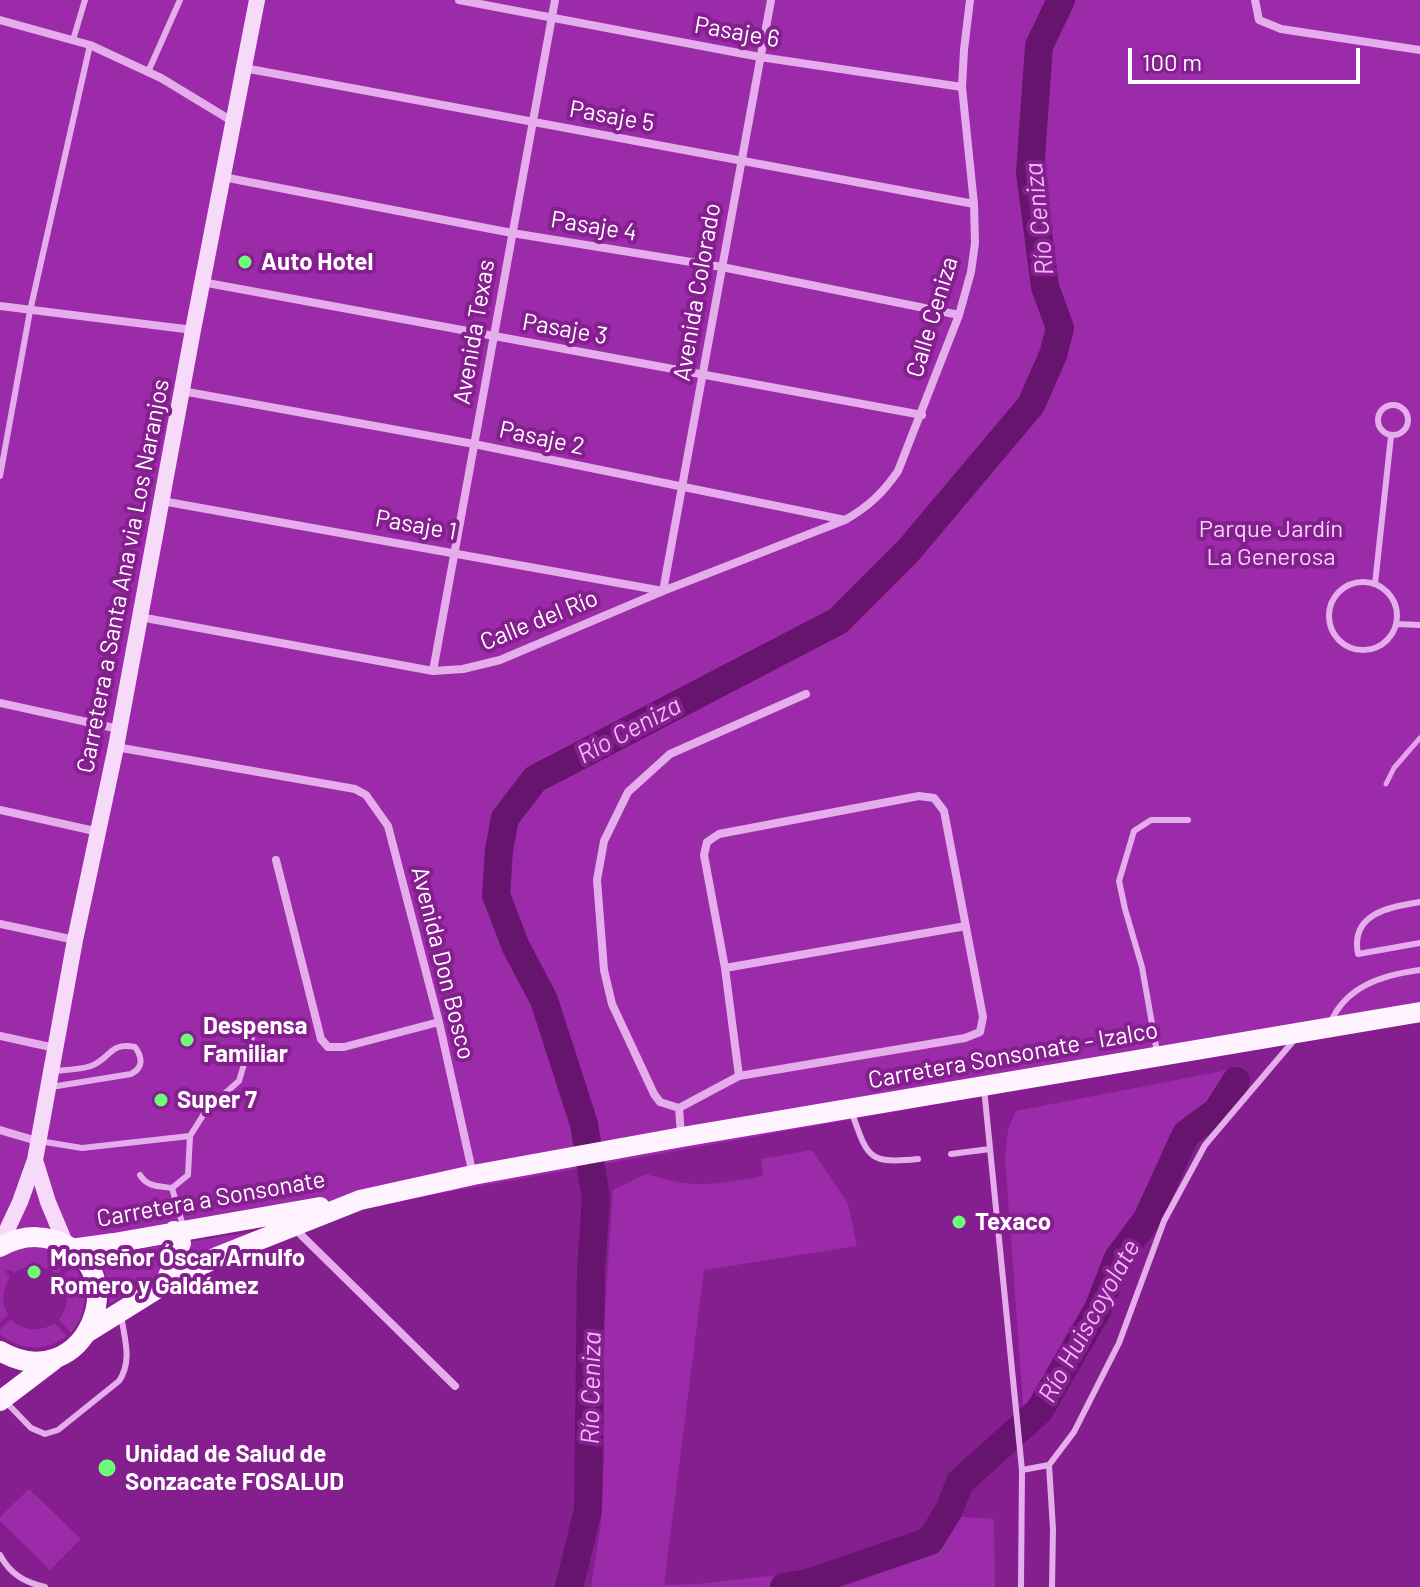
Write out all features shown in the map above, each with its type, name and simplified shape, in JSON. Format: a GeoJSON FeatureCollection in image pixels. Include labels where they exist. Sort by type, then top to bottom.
{"type":"FeatureCollection","features":[{"type":"Feature","properties":{"kind":"main road","name":"Carretera a Santa Ana via Los Naranjos"},"geometry":{"type":"LineString","coordinates":[[35,1160],[257,0]]}},
{"type":"Feature","properties":{"kind":"main road","name":"Carretera Sonsonate - Izalco"},"geometry":{"type":"LineString","coordinates":[[360,1200],[473,1175],[682,1137],[1420,1012]]}},
{"type":"Feature","properties":{"kind":"main road"},"geometry":{"type":"LineString","coordinates":[[0,1246],[35,1160]]}},
{"type":"Feature","properties":{"kind":"main road"},"geometry":{"type":"LineString","coordinates":[[35,1160],[48,1202],[69,1247],[88,1267],[95,1284],[96,1309],[88,1332]]}},
{"type":"Feature","properties":{"kind":"main road"},"geometry":{"type":"LineString","coordinates":[[1,1400],[75,1346],[88,1332],[165,1284],[219,1256],[360,1200]]}},
{"type":"Feature","properties":{"kind":"main road","name":"Carretera a Sonsonate"},"geometry":{"type":"LineString","coordinates":[[69,1247],[360,1200]]}},
{"type":"Feature","properties":{"kind":"main road"},"geometry":{"type":"LineString","coordinates":[[165,1284],[181,1243],[179,1230]]}},
{"type":"Feature","properties":{"kind":"main road"},"geometry":{"type":"LineString","coordinates":[[0,1246],[28,1237],[44,1237],[69,1247]]}},
{"type":"Feature","properties":{"kind":"main road"},"geometry":{"type":"LineString","coordinates":[[0,1351],[30,1362],[61,1356]]}},
{"type":"Feature","properties":{"kind":"street","name":"Pasaje 6"},"geometry":{"type":"LineString","coordinates":[[459,0],[760,57],[962,87]]}},
{"type":"Feature","properties":{"kind":"street","name":"Avenida Texas"},"geometry":{"type":"LineString","coordinates":[[433,671],[555,0]]}},
{"type":"Feature","properties":{"kind":"street","name":"Avenida Colorado"},"geometry":{"type":"LineString","coordinates":[[663,591],[771,0]]}},
{"type":"Feature","properties":{"kind":"street","name":"Calle Ceniza"},"geometry":{"type":"LineString","coordinates":[[845,520],[868,506],[886,489],[898,471],[959,315],[971,272],[975,243],[974,204],[962,87],[970,0]]}},
{"type":"Feature","properties":{"kind":"street"},"geometry":{"type":"LineString","coordinates":[[1255,0],[1259,20],[1281,29],[1420,50]]}},
{"type":"Feature","properties":{"kind":"street"},"geometry":{"type":"LineString","coordinates":[[0,20],[90,45],[148,72],[233,122]]}},
{"type":"Feature","properties":{"kind":"street","name":"Pasaje 5"},"geometry":{"type":"LineString","coordinates":[[243,68],[974,204]]}},
{"type":"Feature","properties":{"kind":"street","name":"Pasaje 4"},"geometry":{"type":"LineString","coordinates":[[223,177],[512,233],[722,267],[959,315]]}},
{"type":"Feature","properties":{"kind":"street","name":"Pasaje 3"},"geometry":{"type":"LineString","coordinates":[[202,282],[922,415]]}},
{"type":"Feature","properties":{"kind":"street"},"geometry":{"type":"LineString","coordinates":[[0,306],[193,330]]}},
{"type":"Feature","properties":{"kind":"street","name":"Pasaje 2"},"geometry":{"type":"LineString","coordinates":[[182,391],[474,444],[845,520]]}},
{"type":"Feature","properties":{"kind":"street","name":"Pasaje 1"},"geometry":{"type":"LineString","coordinates":[[162,501],[663,591]]}},
{"type":"Feature","properties":{"kind":"street","name":"Calle del Río"},"geometry":{"type":"LineString","coordinates":[[140,617],[433,671],[463,669],[500,660],[663,591],[845,520]]}},
{"type":"Feature","properties":{"kind":"street"},"geometry":{"type":"LineString","coordinates":[[739,1076],[725,968],[704,855],[707,842],[719,834],[919,796],[934,798],[944,811],[983,1017],[980,1032],[965,1038],[739,1076],[679,1108],[660,1102],[654,1094],[612,1004],[604,970],[597,880],[604,841],[628,792],[670,754],[806,694]]}},
{"type":"Feature","properties":{"kind":"street"},"geometry":{"type":"LineString","coordinates":[[0,703],[119,729]]}},
{"type":"Feature","properties":{"kind":"street","name":"Avenida Don Bosco"},"geometry":{"type":"LineString","coordinates":[[116,747],[338,786],[366,795],[388,826],[439,1022],[473,1175]]}},
{"type":"Feature","properties":{"kind":"street"},"geometry":{"type":"LineString","coordinates":[[0,810],[99,832]]}},
{"type":"Feature","properties":{"kind":"street"},"geometry":{"type":"LineString","coordinates":[[276,860],[321,1039],[328,1047],[344,1047],[439,1022]]}},
{"type":"Feature","properties":{"kind":"street"},"geometry":{"type":"LineString","coordinates":[[0,924],[75,940]]}},
{"type":"Feature","properties":{"kind":"street"},"geometry":{"type":"LineString","coordinates":[[725,968],[966,926]]}},
{"type":"Feature","properties":{"kind":"street"},"geometry":{"type":"LineString","coordinates":[[0,1036],[55,1048]]}},
{"type":"Feature","properties":{"kind":"street"},"geometry":{"type":"LineString","coordinates":[[679,1108],[682,1137]]}},
{"type":"Feature","properties":{"kind":"street"},"geometry":{"type":"LineString","coordinates":[[0,1130],[37,1141]]}},
{"type":"Feature","properties":{"kind":"street"},"geometry":{"type":"LineString","coordinates":[[292,1227],[455,1386]]}},
{"type":"Feature","properties":{"kind":"lane"},"geometry":{"type":"LineString","coordinates":[[73,40],[85,0]]}},
{"type":"Feature","properties":{"kind":"lane"},"geometry":{"type":"LineString","coordinates":[[148,72],[180,0]]}},
{"type":"Feature","properties":{"kind":"lane"},"geometry":{"type":"LineString","coordinates":[[0,476],[30,311],[90,45]]}},
{"type":"Feature","properties":{"kind":"lane"},"geometry":{"type":"LineString","coordinates":[[1394,405],[1403,409],[1408,422],[1404,431],[1391,436],[1382,431],[1377,422],[1384,408],[1394,405]]}},
{"type":"Feature","properties":{"kind":"lane"},"geometry":{"type":"LineString","coordinates":[[1375,584],[1391,436]]}},
{"type":"Feature","properties":{"kind":"lane"},"geometry":{"type":"LineString","coordinates":[[1355,583],[1375,584],[1394,601],[1397,624],[1386,642],[1366,650],[1345,645],[1331,629],[1331,606],[1336,596],[1355,583]]}},
{"type":"Feature","properties":{"kind":"lane"},"geometry":{"type":"LineString","coordinates":[[1397,624],[1420,625]]}},
{"type":"Feature","properties":{"kind":"lane"},"geometry":{"type":"LineString","coordinates":[[1157,1056],[1142,967],[1119,881],[1134,831],[1151,820],[1188,820]]}},
{"type":"Feature","properties":{"kind":"lane"},"geometry":{"type":"LineString","coordinates":[[1420,902],[1370,915],[1356,949],[1358,954],[1420,943]]}},
{"type":"Feature","properties":{"kind":"lane"},"geometry":{"type":"LineString","coordinates":[[1329,1027],[1341,1005],[1367,983],[1420,970]]}},
{"type":"Feature","properties":{"kind":"lane"},"geometry":{"type":"LineString","coordinates":[[1052,1587],[1053,1529],[1049,1465],[1074,1432],[1119,1343],[1164,1221],[1205,1145],[1301,1032]]}},
{"type":"Feature","properties":{"kind":"lane"},"geometry":{"type":"LineString","coordinates":[[140,1175],[152,1185],[172,1188],[188,1175],[190,1136],[207,1109],[239,1081],[252,1037]]}},
{"type":"Feature","properties":{"kind":"lane"},"geometry":{"type":"LineString","coordinates":[[127,1046],[135,1047],[141,1063],[138,1071],[131,1074],[49,1079],[94,1065],[109,1051],[127,1046]]}},
{"type":"Feature","properties":{"kind":"lane"},"geometry":{"type":"LineString","coordinates":[[984,1085],[1022,1470],[1021,1587]]}},
{"type":"Feature","properties":{"kind":"lane"},"geometry":{"type":"LineString","coordinates":[[851,1109],[864,1147],[874,1158],[890,1162],[918,1159]]}},
{"type":"Feature","properties":{"kind":"lane"},"geometry":{"type":"LineString","coordinates":[[37,1141],[82,1148],[190,1136]]}},
{"type":"Feature","properties":{"kind":"lane"},"geometry":{"type":"LineString","coordinates":[[136,1142],[137,1154]]}},
{"type":"Feature","properties":{"kind":"lane"},"geometry":{"type":"LineString","coordinates":[[951,1154],[990,1149]]}},
{"type":"Feature","properties":{"kind":"lane"},"geometry":{"type":"LineString","coordinates":[[172,1188],[179,1230]]}},
{"type":"Feature","properties":{"kind":"lane"},"geometry":{"type":"LineString","coordinates":[[1,1400],[31,1428],[45,1434],[58,1430],[119,1381],[126,1371],[121,1312]]}},
{"type":"Feature","properties":{"kind":"lane"},"geometry":{"type":"LineString","coordinates":[[1022,1470],[1049,1465]]}},
{"type":"Feature","properties":{"kind":"lane"},"geometry":{"type":"LineString","coordinates":[[0,1555],[19,1579],[45,1587]]}},
{"type":"Feature","properties":{"kind":"green space","name":"Parque Jardín La Generosa"},"geometry":{"type":"Polygon","coordinates":[[[0,0],[1420,0],[1420,1017],[70,1260],[57,1274],[35,1266],[14,1273],[5,1271],[10,1277],[3,1296],[8,1315],[0,1322],[0,0]]]}},
{"type":"Feature","properties":{"kind":"green space"},"geometry":{"type":"Polygon","coordinates":[[[1228,1070],[1212,1108],[1180,1131],[1145,1216],[1115,1256],[1097,1306],[1024,1415],[1005,1158],[1008,1129],[1016,1111],[1228,1070]]]}},
{"type":"Feature","properties":{"kind":"green space"},"geometry":{"type":"Polygon","coordinates":[[[812,1150],[848,1203],[857,1246],[704,1270],[664,1585],[804,1572],[923,1535],[937,1510],[965,1517],[994,1519],[995,1587],[591,1587],[601,1523],[604,1324],[613,1190],[646,1174],[692,1184],[763,1176],[761,1159],[812,1150]]]}},
{"type":"Feature","properties":{"kind":"green space"},"geometry":{"type":"Polygon","coordinates":[[[265,1230],[184,1265],[182,1260],[189,1242],[265,1230]]]}},
{"type":"Feature","properties":{"kind":"green space"},"geometry":{"type":"Polygon","coordinates":[[[172,1244],[163,1273],[109,1304],[110,1288],[102,1264],[105,1255],[172,1244]]]}},
{"type":"Feature","properties":{"kind":"green space"},"geometry":{"type":"Polygon","coordinates":[[[74,1266],[82,1283],[84,1300],[81,1316],[71,1333],[59,1320],[67,1299],[60,1278],[74,1266]]]}},
{"type":"Feature","properties":{"kind":"green space"},"geometry":{"type":"Polygon","coordinates":[[[11,1320],[32,1329],[55,1323],[67,1336],[42,1347],[16,1344],[0,1334],[0,1329],[11,1320]]]}},
{"type":"Feature","properties":{"kind":"green space"},"geometry":{"type":"Polygon","coordinates":[[[29,1489],[81,1539],[50,1570],[0,1521],[0,1517],[29,1489]]]}},
{"type":"Feature","properties":{"kind":"waterway","name":"Río Ceniza"},"geometry":{"type":"LineString","coordinates":[[569,1587],[588,1510],[591,1269],[596,1198],[584,1124],[544,1000],[516,947],[496,895],[505,818],[535,779],[838,621],[908,551],[1031,405],[1053,355],[1060,328],[1045,287],[1030,172],[1039,46],[1061,0]]}},
{"type":"Feature","properties":{"kind":"waterway","name":"Río Huiscoyolate"},"geometry":{"type":"LineString","coordinates":[[1386,784],[1394,768],[1420,738]]}},
{"type":"Feature","properties":{"kind":"waterway","name":"Río Huiscoyolate"},"geometry":{"type":"LineString","coordinates":[[784,1587],[808,1583],[930,1541],[949,1510],[960,1482],[1039,1411],[1098,1309],[1118,1258],[1147,1219],[1186,1134],[1217,1111],[1236,1081]]}},
{"type":"Feature","properties":{"kind":"place","name":"Auto Hotel"},"geometry":{"type":"Point","coordinates":[245,262]}},
{"type":"Feature","properties":{"kind":"place","name":"Despensa Familiar"},"geometry":{"type":"Point","coordinates":[187,1040]}},
{"type":"Feature","properties":{"kind":"place","name":"Super 7"},"geometry":{"type":"Point","coordinates":[161,1100]}},
{"type":"Feature","properties":{"kind":"place","name":"Texaco"},"geometry":{"type":"Point","coordinates":[959,1222]}},
{"type":"Feature","properties":{"kind":"place","name":"Monseñor Óscar Arnulfo Romero y Galdámez"},"geometry":{"type":"Point","coordinates":[34,1272]}},
{"type":"Feature","properties":{"kind":"place","name":"Unidad de Salud de Sonzacate FOSALUD"},"geometry":{"type":"Point","coordinates":[107,1468]}}]}
